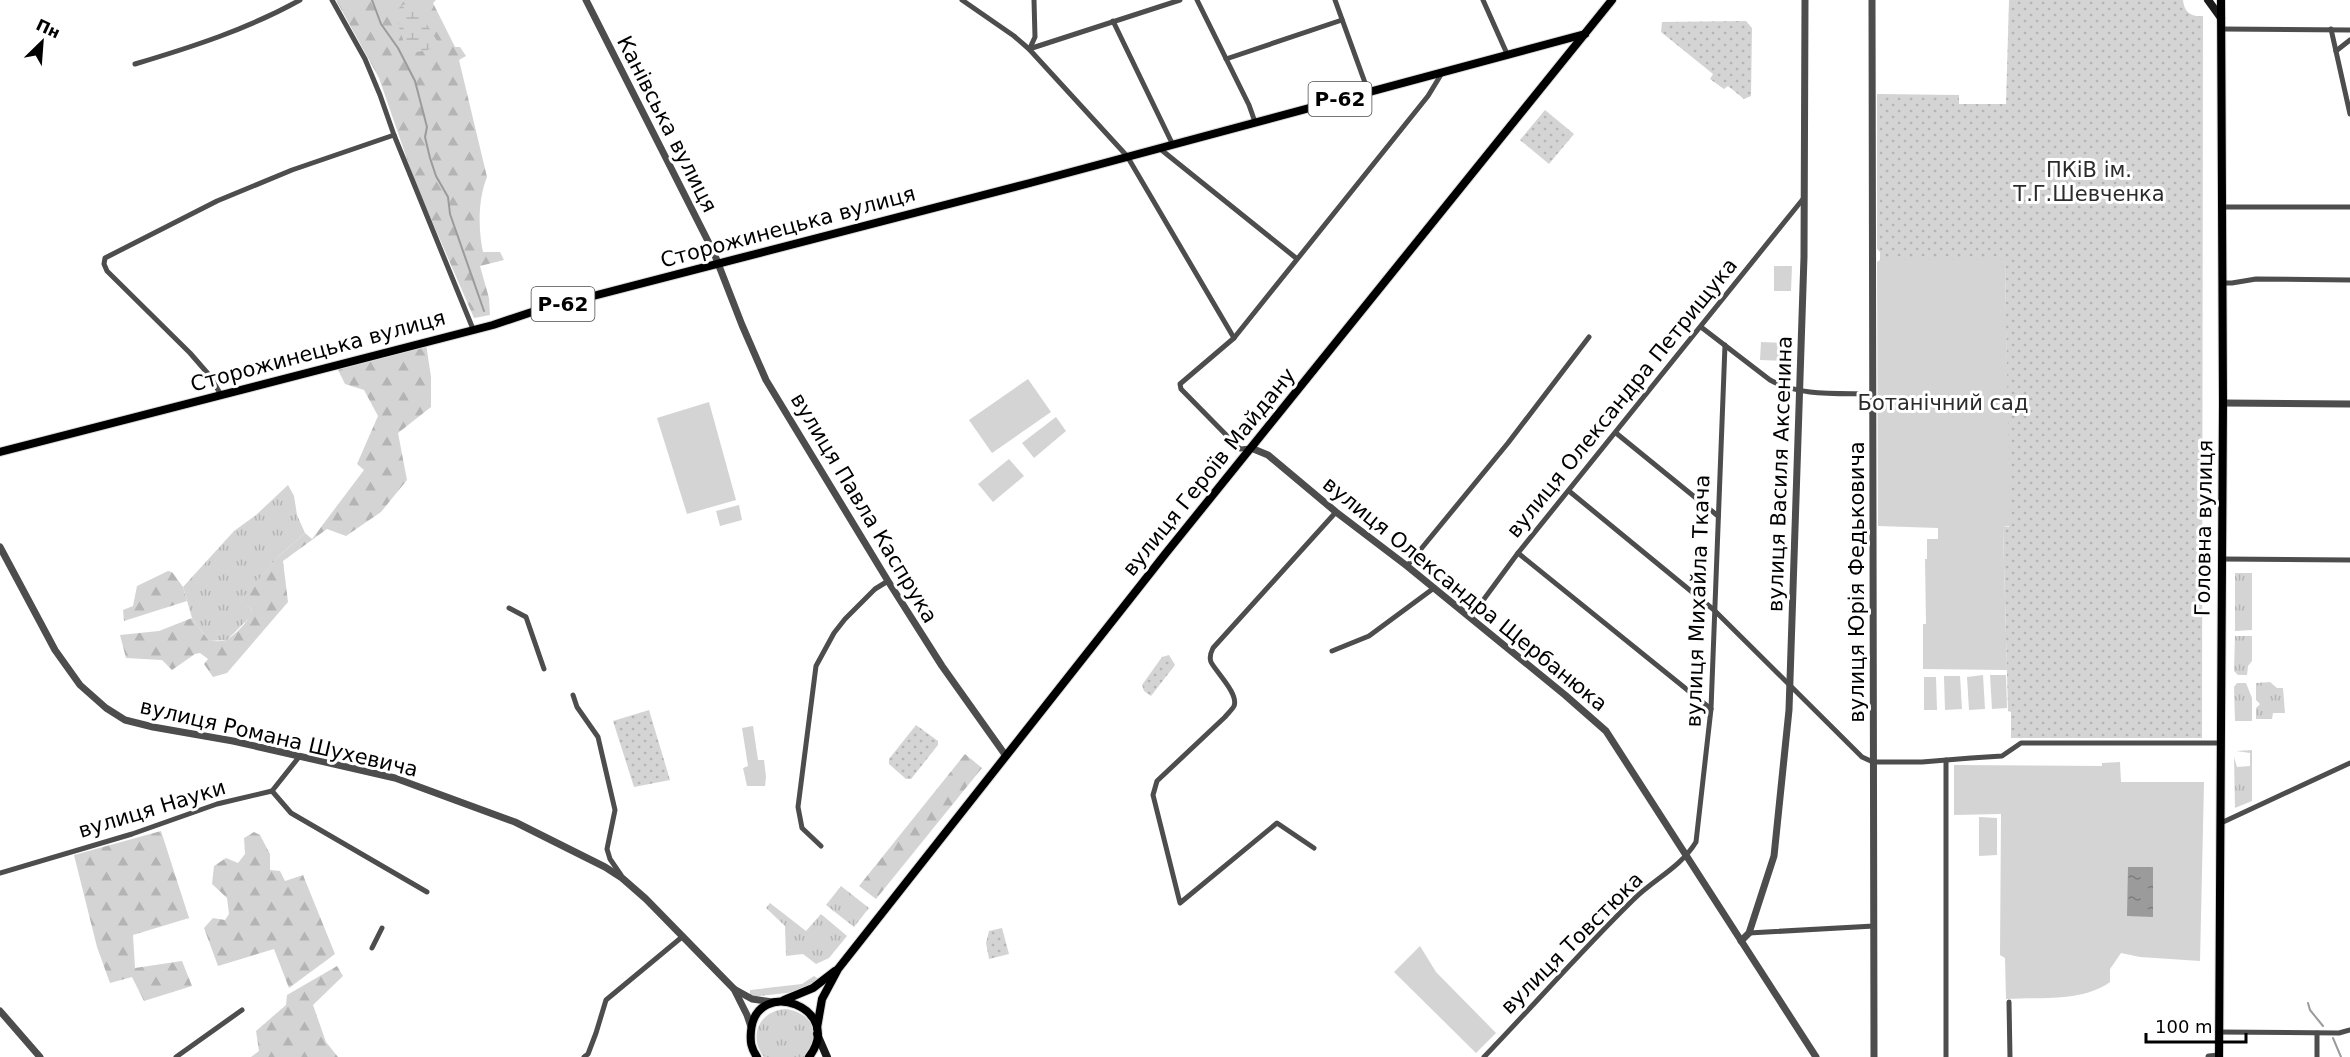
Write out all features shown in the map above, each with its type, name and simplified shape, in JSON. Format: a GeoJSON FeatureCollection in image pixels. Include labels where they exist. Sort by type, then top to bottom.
{"type":"FeatureCollection","features":[{"type":"Feature","properties":{"kind":"main road","name":"вулиця Героїв Майдану"},"geometry":{"type":"LineString","coordinates":[[838,969],[1251,448],[1612,0]]}},
{"type":"Feature","properties":{"kind":"main road"},"geometry":{"type":"LineString","coordinates":[[2208,0],[2221,18]]}},
{"type":"Feature","properties":{"kind":"main road","name":"Головна вулиця"},"geometry":{"type":"LineString","coordinates":[[2216,1057],[2221,823],[2223,403],[2221,0]]}},
{"type":"Feature","properties":{"kind":"main road","name":"Сторожинецька вулиця"},"geometry":{"type":"LineString","coordinates":[[0,452],[1585,34]]}},
{"type":"Feature","properties":{"kind":"main road"},"geometry":{"type":"LineString","coordinates":[[753,1054],[750,1042],[751,1027],[756,1014],[767,1005],[813,988],[838,969]]}},
{"type":"Feature","properties":{"kind":"main road"},"geometry":{"type":"LineString","coordinates":[[809,1057],[815,1047],[822,999],[838,969]]}},
{"type":"Feature","properties":{"kind":"main road"},"geometry":{"type":"LineString","coordinates":[[778,1002],[796,1003],[813,1018],[827,1057]]}},
{"type":"Feature","properties":{"kind":"street"},"geometry":{"type":"LineString","coordinates":[[135,64],[222,37],[267,18],[300,0]]}},
{"type":"Feature","properties":{"kind":"street"},"geometry":{"type":"LineString","coordinates":[[332,0],[365,59],[473,329]]}},
{"type":"Feature","properties":{"kind":"street","name":"Канівська вулиця"},"geometry":{"type":"LineString","coordinates":[[585,0],[719,264]]}},
{"type":"Feature","properties":{"kind":"street"},"geometry":{"type":"LineString","coordinates":[[962,0],[1029,49],[1127,156],[1234,338]]}},
{"type":"Feature","properties":{"kind":"street"},"geometry":{"type":"LineString","coordinates":[[1029,49],[1035,37],[1034,0]]}},
{"type":"Feature","properties":{"kind":"street"},"geometry":{"type":"LineString","coordinates":[[1029,49],[1180,0]]}},
{"type":"Feature","properties":{"kind":"street"},"geometry":{"type":"LineString","coordinates":[[1197,0],[1255,122]]}},
{"type":"Feature","properties":{"kind":"street"},"geometry":{"type":"LineString","coordinates":[[1335,0],[1368,91]]}},
{"type":"Feature","properties":{"kind":"street"},"geometry":{"type":"LineString","coordinates":[[1483,0],[1508,56]]}},
{"type":"Feature","properties":{"kind":"street","name":"вулиця Василя Аксенина"},"geometry":{"type":"LineString","coordinates":[[1741,941],[1749,933],[1774,856],[1790,686],[1804,257],[1805,0]]}},
{"type":"Feature","properties":{"kind":"street","name":"вулиця Юрія Федьковича"},"geometry":{"type":"LineString","coordinates":[[1872,0],[1874,1057]]}},
{"type":"Feature","properties":{"kind":"street"},"geometry":{"type":"LineString","coordinates":[[1226,59],[1342,20]]}},
{"type":"Feature","properties":{"kind":"street"},"geometry":{"type":"LineString","coordinates":[[1113,21],[1172,143]]}},
{"type":"Feature","properties":{"kind":"street"},"geometry":{"type":"LineString","coordinates":[[2221,29],[2350,30]]}},
{"type":"Feature","properties":{"kind":"street"},"geometry":{"type":"LineString","coordinates":[[2331,29],[2350,114]]}},
{"type":"Feature","properties":{"kind":"street"},"geometry":{"type":"LineString","coordinates":[[2336,51],[2350,40]]}},
{"type":"Feature","properties":{"kind":"street"},"geometry":{"type":"LineString","coordinates":[[1251,448],[1240,449],[1181,389],[1180,384],[1234,338],[1428,96],[1442,73]]}},
{"type":"Feature","properties":{"kind":"street"},"geometry":{"type":"LineString","coordinates":[[221,395],[210,376],[190,353],[107,271],[104,264],[105,258],[216,201],[292,170],[394,135]]}},
{"type":"Feature","properties":{"kind":"street"},"geometry":{"type":"LineString","coordinates":[[1158,147],[1296,258]]}},
{"type":"Feature","properties":{"kind":"street","name":"вулиця Олександра Петрищука"},"geometry":{"type":"LineString","coordinates":[[1470,618],[1518,554],[1803,200]]}},
{"type":"Feature","properties":{"kind":"street"},"geometry":{"type":"LineString","coordinates":[[2223,207],[2350,207]]}},
{"type":"Feature","properties":{"kind":"street","name":"вулиця Павла Каспрука"},"geometry":{"type":"LineString","coordinates":[[719,264],[766,380],[942,666],[1006,756]]}},
{"type":"Feature","properties":{"kind":"street"},"geometry":{"type":"LineString","coordinates":[[2222,283],[2256,279],[2350,280]]}},
{"type":"Feature","properties":{"kind":"street"},"geometry":{"type":"LineString","coordinates":[[1701,327],[1770,380],[1799,392],[1873,394]]}},
{"type":"Feature","properties":{"kind":"street"},"geometry":{"type":"LineString","coordinates":[[1407,566],[1508,443],[1589,337]]}},
{"type":"Feature","properties":{"kind":"street","name":"вулиця Михайла Ткача"},"geometry":{"type":"LineString","coordinates":[[1687,857],[1696,842],[1712,709],[1725,345]]}},
{"type":"Feature","properties":{"kind":"street"},"geometry":{"type":"LineString","coordinates":[[2223,403],[2350,404]]}},
{"type":"Feature","properties":{"kind":"street"},"geometry":{"type":"LineString","coordinates":[[1616,433],[1718,516]]}},
{"type":"Feature","properties":{"kind":"street","name":"вулиця Олександра Щербанюка"},"geometry":{"type":"LineString","coordinates":[[1251,448],[1268,455],[1592,717],[1606,731],[1816,1057]]}},
{"type":"Feature","properties":{"kind":"street"},"geometry":{"type":"LineString","coordinates":[[1569,491],[1714,610],[1862,757],[1873,762],[2002,756],[2021,743],[2220,743]]}},
{"type":"Feature","properties":{"kind":"street"},"geometry":{"type":"LineString","coordinates":[[1314,848],[1277,824],[1180,903],[1153,795],[1157,781],[1234,706],[1235,700],[1222,675],[1211,662],[1213,648],[1336,512]]}},
{"type":"Feature","properties":{"kind":"street","name":"вулиця Романа Шухевича"},"geometry":{"type":"LineString","coordinates":[[0,547],[55,650],[80,685],[106,708],[125,720],[233,741],[396,778],[515,822],[605,867],[622,878],[734,989]]}},
{"type":"Feature","properties":{"kind":"street"},"geometry":{"type":"LineString","coordinates":[[1518,554],[1712,709]]}},
{"type":"Feature","properties":{"kind":"street"},"geometry":{"type":"LineString","coordinates":[[2222,559],[2350,560]]}},
{"type":"Feature","properties":{"kind":"street"},"geometry":{"type":"LineString","coordinates":[[821,846],[802,828],[798,807],[816,666],[834,633],[845,620],[875,590],[888,581]]}},
{"type":"Feature","properties":{"kind":"street"},"geometry":{"type":"LineString","coordinates":[[1332,651],[1369,636],[1434,588]]}},
{"type":"Feature","properties":{"kind":"street"},"geometry":{"type":"LineString","coordinates":[[509,608],[526,617],[544,669]]}},
{"type":"Feature","properties":{"kind":"street"},"geometry":{"type":"LineString","coordinates":[[573,695],[577,707],[598,737],[615,810],[607,849],[610,859],[622,878]]}},
{"type":"Feature","properties":{"kind":"street"},"geometry":{"type":"LineString","coordinates":[[299,757],[272,792],[291,813],[428,892]]}},
{"type":"Feature","properties":{"kind":"street"},"geometry":{"type":"LineString","coordinates":[[1946,760],[1946,1057]]}},
{"type":"Feature","properties":{"kind":"street"},"geometry":{"type":"LineString","coordinates":[[2221,823],[2350,763]]}},
{"type":"Feature","properties":{"kind":"street","name":"вулиця Науки"},"geometry":{"type":"LineString","coordinates":[[0,873],[132,834],[217,804],[272,792]]}},
{"type":"Feature","properties":{"kind":"street","name":"вулиця Товстюка"},"geometry":{"type":"LineString","coordinates":[[1484,1057],[1637,896],[1687,857]]}},
{"type":"Feature","properties":{"kind":"street"},"geometry":{"type":"LineString","coordinates":[[1749,933],[1874,926]]}},
{"type":"Feature","properties":{"kind":"street"},"geometry":{"type":"LineString","coordinates":[[372,948],[382,928]]}},
{"type":"Feature","properties":{"kind":"street"},"geometry":{"type":"LineString","coordinates":[[584,1057],[588,1054],[596,1034],[606,1000],[682,937]]}},
{"type":"Feature","properties":{"kind":"street"},"geometry":{"type":"LineString","coordinates":[[734,989],[752,999],[778,1002]]}},
{"type":"Feature","properties":{"kind":"street"},"geometry":{"type":"LineString","coordinates":[[734,989],[751,1027]]}},
{"type":"Feature","properties":{"kind":"street"},"geometry":{"type":"LineString","coordinates":[[2009,1002],[2010,1057]]}},
{"type":"Feature","properties":{"kind":"street"},"geometry":{"type":"LineString","coordinates":[[176,1057],[242,1010]]}},
{"type":"Feature","properties":{"kind":"street"},"geometry":{"type":"LineString","coordinates":[[0,1011],[40,1057]]}},
{"type":"Feature","properties":{"kind":"street"},"geometry":{"type":"LineString","coordinates":[[2218,1032],[2339,1033],[2350,1030]]}},
{"type":"Feature","properties":{"kind":"street"},"geometry":{"type":"LineString","coordinates":[[2317,1033],[2317,1057]]}},
{"type":"Feature","properties":{"kind":"green space"},"geometry":{"type":"Polygon","coordinates":[[[336,0],[436,0],[433,3],[455,47],[460,47],[466,56],[459,60],[487,177],[480,214],[483,252],[500,252],[504,260],[480,266],[489,298],[490,315],[474,318],[415,182],[379,78],[336,0]]]}},
{"type":"Feature","properties":{"kind":"green space","name":"ПКіВ ім. Т.Г.Шевченка"},"geometry":{"type":"Polygon","coordinates":[[[2009,0],[2183,0],[2189,13],[2203,16],[2202,738],[2011,738],[2011,712],[2008,711],[2003,527],[2009,527],[2005,260],[1880,260],[1880,252],[1877,249],[1877,94],[1959,95],[1959,104],[2006,104],[2009,0]]]}},
{"type":"Feature","properties":{"kind":"green space"},"geometry":{"type":"Polygon","coordinates":[[[404,4],[418,10],[439,44],[429,49],[409,53],[395,11],[404,4]]]}},
{"type":"Feature","properties":{"kind":"green space"},"geometry":{"type":"Polygon","coordinates":[[[1746,21],[1752,28],[1751,96],[1744,99],[1728,86],[1724,89],[1710,79],[1713,74],[1661,32],[1662,22],[1746,21]]]}},
{"type":"Feature","properties":{"kind":"green space"},"geometry":{"type":"Polygon","coordinates":[[[1545,110],[1574,134],[1549,164],[1520,140],[1545,110]]]}},
{"type":"Feature","properties":{"kind":"green space","name":"Ботанічний сад"},"geometry":{"type":"Polygon","coordinates":[[[1880,260],[2005,260],[2010,526],[2003,527],[2007,670],[1923,669],[1927,539],[1938,539],[1938,528],[1878,526],[1877,262],[1880,260]]]}},
{"type":"Feature","properties":{"kind":"green space"},"geometry":{"type":"Polygon","coordinates":[[[1774,266],[1792,266],[1791,291],[1774,291],[1774,266]]]}},
{"type":"Feature","properties":{"kind":"green space"},"geometry":{"type":"Polygon","coordinates":[[[1761,342],[1791,343],[1790,361],[1760,360],[1761,342]]]}},
{"type":"Feature","properties":{"kind":"green space"},"geometry":{"type":"Polygon","coordinates":[[[426,344],[431,377],[431,407],[398,433],[407,480],[381,512],[346,536],[327,529],[283,561],[288,602],[227,673],[213,677],[204,664],[208,659],[200,653],[172,670],[162,660],[126,658],[120,635],[159,631],[192,618],[209,641],[226,640],[239,630],[252,609],[239,602],[279,556],[305,533],[312,539],[364,470],[357,464],[378,416],[364,390],[345,384],[337,368],[426,344]]]}},
{"type":"Feature","properties":{"kind":"green space"},"geometry":{"type":"Polygon","coordinates":[[[1028,379],[1051,412],[992,453],[969,420],[1028,379]]]}},
{"type":"Feature","properties":{"kind":"green space"},"geometry":{"type":"Polygon","coordinates":[[[709,402],[736,500],[687,514],[657,418],[709,402]]]}},
{"type":"Feature","properties":{"kind":"green space"},"geometry":{"type":"Polygon","coordinates":[[[1056,417],[1066,431],[1034,458],[1022,443],[1056,417]]]}},
{"type":"Feature","properties":{"kind":"green space"},"geometry":{"type":"Polygon","coordinates":[[[1009,459],[1024,476],[993,502],[978,484],[1009,459]]]}},
{"type":"Feature","properties":{"kind":"green space"},"geometry":{"type":"Polygon","coordinates":[[[288,485],[294,496],[297,515],[305,533],[279,556],[240,602],[252,609],[251,616],[227,640],[209,641],[192,618],[183,587],[234,531],[256,515],[288,485]]]}},
{"type":"Feature","properties":{"kind":"green space"},"geometry":{"type":"Polygon","coordinates":[[[739,505],[742,520],[720,526],[716,511],[739,505]]]}},
{"type":"Feature","properties":{"kind":"green space"},"geometry":{"type":"Polygon","coordinates":[[[168,571],[172,572],[183,587],[187,601],[124,621],[123,610],[133,606],[137,586],[168,571]]]}},
{"type":"Feature","properties":{"kind":"green space"},"geometry":{"type":"Polygon","coordinates":[[[2235,573],[2252,573],[2252,630],[2235,631],[2235,573]]]}},
{"type":"Feature","properties":{"kind":"green space"},"geometry":{"type":"Polygon","coordinates":[[[2235,636],[2252,636],[2252,661],[2248,666],[2247,675],[2238,675],[2234,671],[2235,636]]]}},
{"type":"Feature","properties":{"kind":"green space"},"geometry":{"type":"Polygon","coordinates":[[[1169,655],[1175,665],[1151,696],[1144,691],[1142,685],[1162,657],[1169,655]]]}},
{"type":"Feature","properties":{"kind":"green space"},"geometry":{"type":"Polygon","coordinates":[[[1983,675],[1985,709],[1969,710],[1967,677],[1983,675]]]}},
{"type":"Feature","properties":{"kind":"green space"},"geometry":{"type":"Polygon","coordinates":[[[1990,675],[2006,675],[2007,708],[1992,709],[1990,675]]]}},
{"type":"Feature","properties":{"kind":"green space"},"geometry":{"type":"Polygon","coordinates":[[[1944,676],[1960,676],[1962,709],[1945,710],[1944,676]]]}},
{"type":"Feature","properties":{"kind":"green space"},"geometry":{"type":"Polygon","coordinates":[[[1924,677],[1936,677],[1937,710],[1924,710],[1924,677]]]}},
{"type":"Feature","properties":{"kind":"green space"},"geometry":{"type":"Polygon","coordinates":[[[2270,682],[2277,688],[2283,688],[2285,713],[2273,713],[2272,719],[2256,719],[2256,708],[2260,704],[2256,700],[2256,683],[2270,682]]]}},
{"type":"Feature","properties":{"kind":"green space"},"geometry":{"type":"Polygon","coordinates":[[[2237,683],[2246,683],[2252,698],[2252,721],[2235,721],[2234,687],[2237,683]]]}},
{"type":"Feature","properties":{"kind":"green space"},"geometry":{"type":"Polygon","coordinates":[[[649,710],[670,780],[634,787],[613,721],[649,710]]]}},
{"type":"Feature","properties":{"kind":"green space"},"geometry":{"type":"Polygon","coordinates":[[[916,725],[938,741],[938,745],[911,779],[906,779],[889,764],[889,759],[916,725]]]}},
{"type":"Feature","properties":{"kind":"green space"},"geometry":{"type":"Polygon","coordinates":[[[753,726],[758,760],[764,760],[765,786],[747,786],[743,768],[748,766],[742,728],[753,726]]]}},
{"type":"Feature","properties":{"kind":"green space"},"geometry":{"type":"Polygon","coordinates":[[[2252,750],[2252,801],[2235,808],[2234,757],[2237,767],[2250,766],[2250,753],[2236,751],[2252,750]]]}},
{"type":"Feature","properties":{"kind":"green space"},"geometry":{"type":"Polygon","coordinates":[[[965,754],[982,768],[876,899],[859,886],[965,754]]]}},
{"type":"Feature","properties":{"kind":"green space"},"geometry":{"type":"Polygon","coordinates":[[[2120,762],[2121,782],[2204,782],[2200,961],[2140,957],[2121,953],[2110,969],[2110,982],[2087,993],[2074,996],[2006,999],[2005,958],[2000,955],[2001,814],[1954,815],[1954,765],[2102,766],[2102,763],[2120,762]]]}},
{"type":"Feature","properties":{"kind":"green space"},"geometry":{"type":"Polygon","coordinates":[[[1979,817],[1997,818],[1997,855],[1979,856],[1979,817]]]}},
{"type":"Feature","properties":{"kind":"green space"},"geometry":{"type":"Polygon","coordinates":[[[161,831],[189,918],[133,935],[135,968],[182,961],[192,986],[144,1001],[132,977],[110,983],[97,947],[74,855],[161,831]]]}},
{"type":"Feature","properties":{"kind":"green space"},"geometry":{"type":"Polygon","coordinates":[[[254,832],[260,835],[270,854],[270,870],[280,871],[285,881],[303,875],[335,954],[289,988],[274,949],[218,966],[204,928],[213,918],[225,920],[229,914],[227,898],[212,884],[214,866],[226,858],[238,863],[245,854],[244,838],[254,832]]]}},
{"type":"Feature","properties":{"kind":"green space"},"geometry":{"type":"Polygon","coordinates":[[[841,886],[869,908],[854,927],[826,905],[841,886]]]}},
{"type":"Feature","properties":{"kind":"green space"},"geometry":{"type":"Polygon","coordinates":[[[770,903],[806,931],[821,914],[847,936],[829,958],[816,964],[803,954],[786,956],[785,926],[766,908],[770,903]]]}},
{"type":"Feature","properties":{"kind":"green space"},"geometry":{"type":"Polygon","coordinates":[[[1002,928],[1009,954],[989,959],[986,943],[989,931],[1002,928]]]}},
{"type":"Feature","properties":{"kind":"green space"},"geometry":{"type":"Polygon","coordinates":[[[1420,946],[1436,972],[1496,1033],[1476,1053],[1394,972],[1420,946]]]}},
{"type":"Feature","properties":{"kind":"green space"},"geometry":{"type":"Polygon","coordinates":[[[337,966],[343,976],[313,1005],[326,1042],[338,1057],[251,1057],[259,1051],[256,1031],[286,1005],[287,995],[337,966]]]}},
{"type":"Feature","properties":{"kind":"green space"},"geometry":{"type":"Polygon","coordinates":[[[814,976],[819,979],[804,991],[750,997],[750,990],[802,984],[814,976]]]}},
{"type":"Feature","properties":{"kind":"green space"},"geometry":{"type":"Polygon","coordinates":[[[785,1009],[806,1017],[812,1026],[811,1045],[805,1057],[764,1057],[757,1041],[759,1026],[768,1015],[785,1009]]]}},
{"type":"Feature","properties":{"kind":"water"},"geometry":{"type":"Polygon","coordinates":[[[2128,867],[2153,867],[2153,917],[2127,916],[2128,867]]]}},
{"type":"Feature","properties":{"kind":"waterway"},"geometry":{"type":"LineString","coordinates":[[372,0],[381,24],[398,48],[415,81],[427,127],[425,137],[430,158],[436,176],[448,197],[450,214],[484,311]]}},
{"type":"Feature","properties":{"kind":"waterway"},"geometry":{"type":"LineString","coordinates":[[2308,1003],[2310,1010],[2323,1026]]}},
{"type":"Feature","properties":{"kind":"waterway"},"geometry":{"type":"LineString","coordinates":[[2333,1038],[2341,1057]]}}]}
